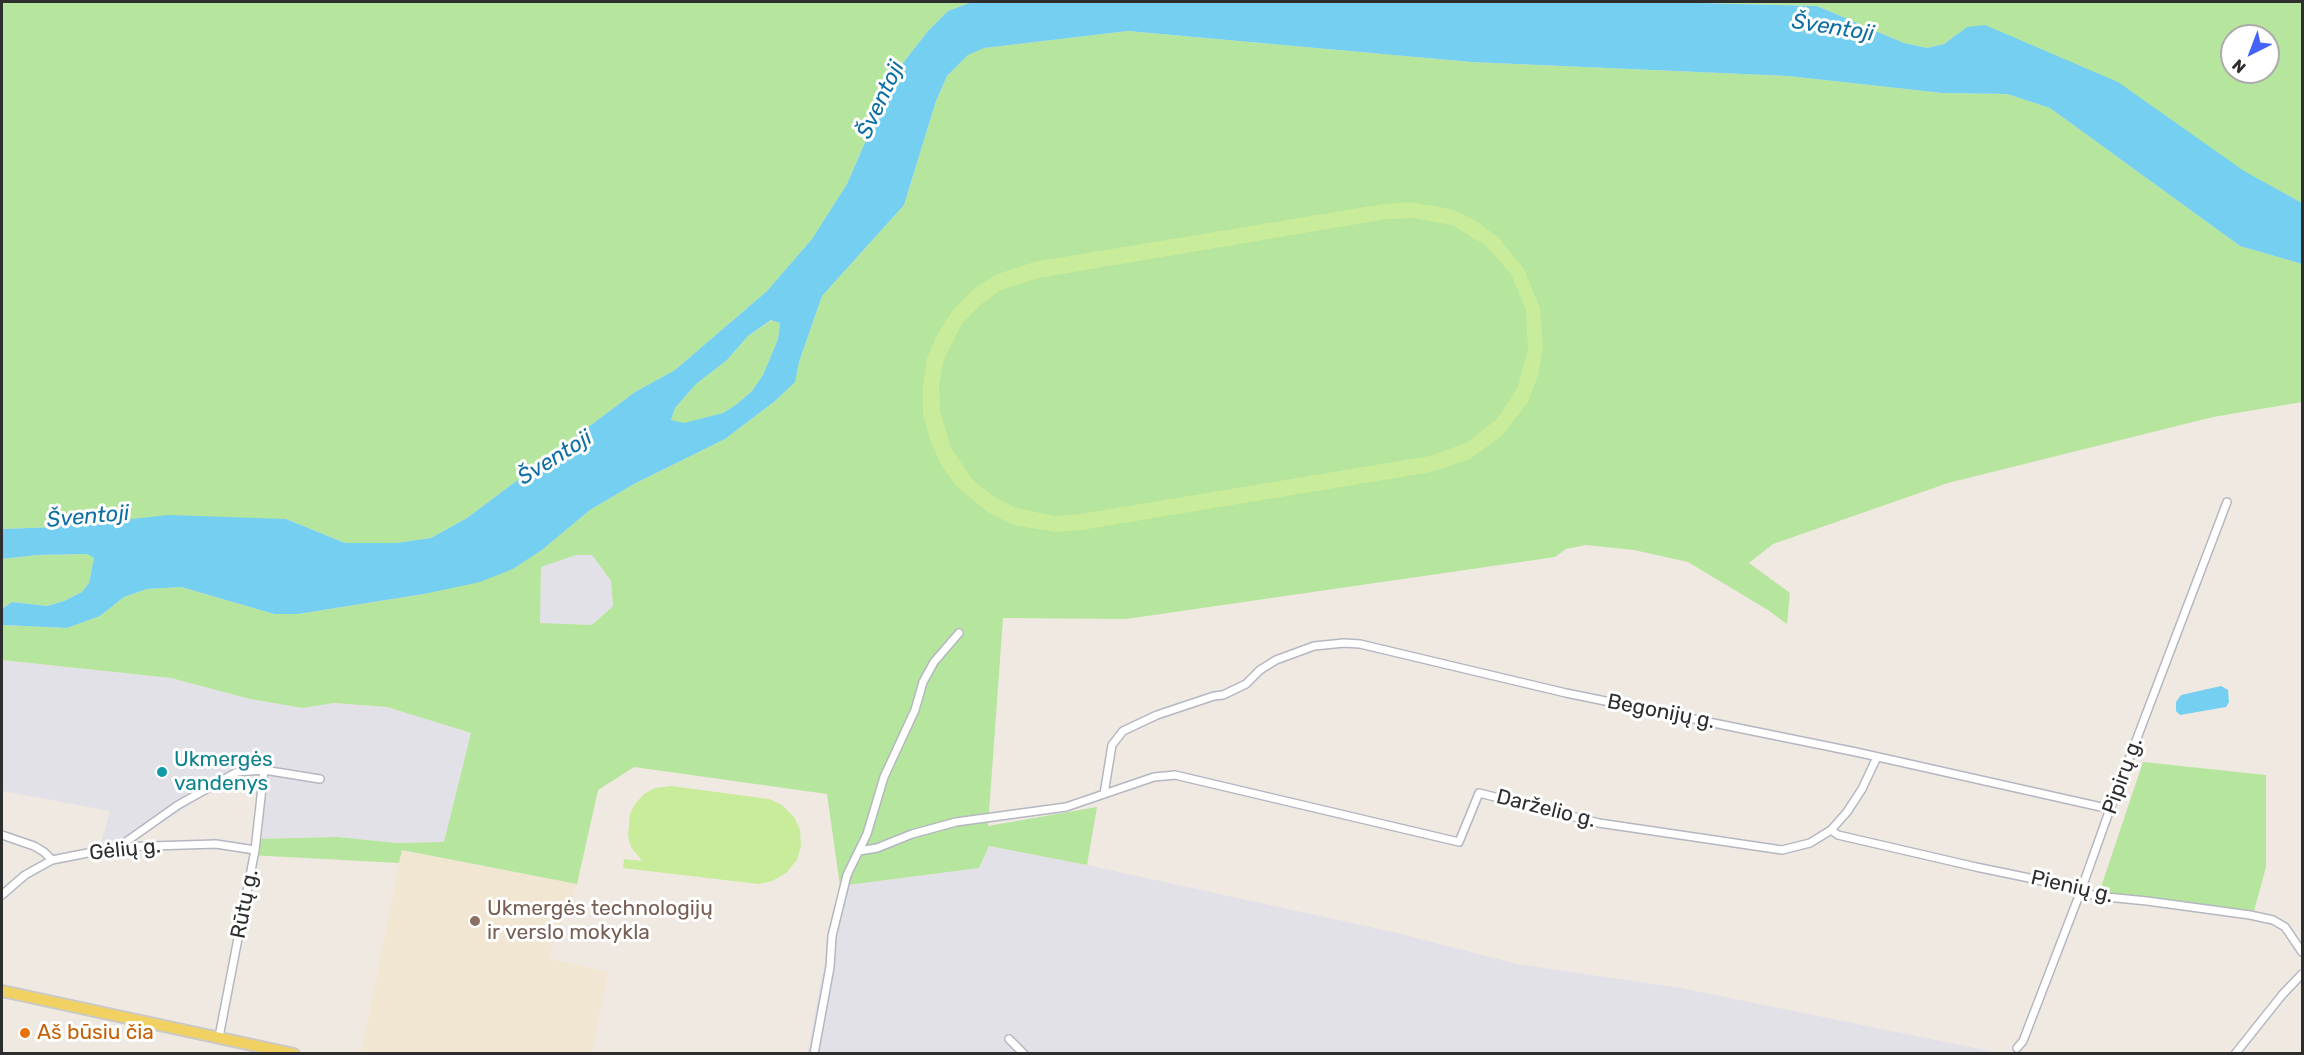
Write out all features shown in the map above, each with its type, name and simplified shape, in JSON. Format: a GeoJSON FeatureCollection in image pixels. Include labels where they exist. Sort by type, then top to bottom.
{"type":"FeatureCollection","features":[{"type":"Feature","properties":{"kind":"main road"},"geometry":{"type":"LineString","coordinates":[[2,991],[294,1053]]}},
{"type":"Feature","properties":{"kind":"street","name":"Pipirų g."},"geometry":{"type":"LineString","coordinates":[[2017,1048],[2023,1041],[2080,893],[2227,502]]}},
{"type":"Feature","properties":{"kind":"street"},"geometry":{"type":"LineString","coordinates":[[814,1053],[830,967],[832,936],[847,875],[867,834],[884,777],[915,710],[923,682],[934,662],[959,633]]}},
{"type":"Feature","properties":{"kind":"street","name":"Begonijų g."},"geometry":{"type":"LineString","coordinates":[[1104,794],[1113,745],[1123,731],[1157,715],[1223,695],[1246,684],[1260,670],[1276,660],[1314,646],[1344,643],[1360,644],[1566,693],[1877,757],[2110,809]]}},
{"type":"Feature","properties":{"kind":"street","name":"Darželio g."},"geometry":{"type":"LineString","coordinates":[[1104,794],[1154,777],[1186,777],[1459,842],[1479,794],[1500,797],[1599,823],[1782,850],[1810,843],[1831,830],[1847,812],[1862,789],[1877,757]]}},
{"type":"Feature","properties":{"kind":"street"},"geometry":{"type":"LineString","coordinates":[[118,847],[178,806],[237,772],[264,770],[320,779]]}},
{"type":"Feature","properties":{"kind":"street","name":"Rūtų g."},"geometry":{"type":"LineString","coordinates":[[219,1037],[255,850],[264,770]]}},
{"type":"Feature","properties":{"kind":"street"},"geometry":{"type":"LineString","coordinates":[[859,851],[876,848],[912,834],[956,822],[1066,807],[1104,794]]}},
{"type":"Feature","properties":{"kind":"street","name":"Pienių g."},"geometry":{"type":"LineString","coordinates":[[1831,830],[1838,835],[2034,879],[2096,897],[2147,901],[2273,920],[2285,927],[2302,952]]}},
{"type":"Feature","properties":{"kind":"street"},"geometry":{"type":"LineString","coordinates":[[2,835],[34,846],[52,860]]}},
{"type":"Feature","properties":{"kind":"street","name":"Gėlių g."},"geometry":{"type":"LineString","coordinates":[[2,896],[25,875],[52,860],[118,847],[216,843],[255,850]]}},
{"type":"Feature","properties":{"kind":"street"},"geometry":{"type":"LineString","coordinates":[[2235,1053],[2302,974]]}},
{"type":"Feature","properties":{"kind":"street"},"geometry":{"type":"LineString","coordinates":[[1009,1039],[1023,1053]]}},
{"type":"Feature","properties":{"kind":"shaded area"},"geometry":{"type":"Polygon","coordinates":[[[576,555],[592,555],[611,581],[613,606],[592,625],[539,623],[541,567],[576,555]]]}},
{"type":"Feature","properties":{"kind":"shaded area"},"geometry":{"type":"Polygon","coordinates":[[[2,660],[171,678],[250,699],[303,708],[334,703],[387,707],[471,733],[444,842],[397,843],[338,837],[252,839],[261,781],[237,775],[127,845],[101,843],[110,811],[2,791],[2,660]]]}},
{"type":"Feature","properties":{"kind":"shaded area"},"geometry":{"type":"Polygon","coordinates":[[[989,846],[1087,865],[1393,932],[1517,964],[1681,988],[1999,1053],[807,1054],[840,886],[979,868],[989,846]]]}},
{"type":"Feature","properties":{"kind":"shaded area","name":"Ukmergės technologijų ir verslo mokykla"},"geometry":{"type":"Polygon","coordinates":[[[402,850],[577,884],[548,958],[608,972],[592,1053],[361,1054],[402,850]]]}},
{"type":"Feature","properties":{"kind":"green space"},"geometry":{"type":"Polygon","coordinates":[[[2,2],[972,2],[948,11],[928,31],[903,63],[880,108],[847,184],[812,239],[767,291],[675,370],[635,392],[467,518],[431,538],[396,543],[345,543],[286,519],[2,529],[2,2]]]}},
{"type":"Feature","properties":{"kind":"green space"},"geometry":{"type":"Polygon","coordinates":[[[1661,2],[2302,2],[2302,203],[1967,27],[1944,44],[1927,48],[1904,43],[1817,6],[1661,2]]]}},
{"type":"Feature","properties":{"kind":"green space"},"geometry":{"type":"Polygon","coordinates":[[[1128,31],[1471,62],[1788,76],[1942,93],[2007,94],[2050,108],[2240,246],[2302,264],[2302,402],[2213,417],[1948,483],[1773,544],[1749,563],[1790,593],[1787,624],[1688,562],[1634,550],[1586,545],[1566,549],[1555,557],[1126,619],[1003,618],[988,826],[1097,807],[1087,865],[989,846],[979,868],[840,886],[827,794],[634,767],[598,790],[577,884],[402,850],[399,863],[249,855],[252,839],[338,837],[397,843],[444,842],[471,733],[387,707],[334,703],[303,708],[250,699],[171,678],[2,660],[2,625],[67,628],[100,616],[124,597],[147,589],[181,587],[274,614],[298,614],[424,594],[513,569],[542,550],[590,510],[634,484],[725,439],[775,401],[794,382],[822,296],[904,205],[936,101],[947,76],[968,55],[983,48],[1128,31]],[[576,555],[541,567],[540,623],[592,625],[613,606],[611,581],[592,555],[576,555]]]}},
{"type":"Feature","properties":{"kind":"green space"},"geometry":{"type":"Polygon","coordinates":[[[1410,202],[1451,209],[1476,221],[1498,237],[1524,269],[1540,308],[1543,349],[1538,376],[1528,402],[1503,435],[1470,459],[1431,472],[1082,530],[1055,532],[1014,525],[989,513],[957,487],[941,465],[930,440],[923,413],[923,385],[927,358],[938,333],[953,310],[972,290],[995,275],[1034,262],[1383,204],[1410,202]],[[1413,218],[1387,219],[1038,278],[1001,290],[980,305],[962,324],[944,359],[939,385],[940,411],[951,448],[973,480],[993,496],[1016,508],[1054,516],[1080,514],[1430,456],[1466,443],[1497,419],[1518,387],[1528,349],[1526,310],[1511,274],[1485,245],[1452,225],[1413,218]]]}},
{"type":"Feature","properties":{"kind":"green space"},"geometry":{"type":"Polygon","coordinates":[[[772,320],[780,323],[778,339],[763,375],[752,391],[723,413],[684,424],[671,420],[675,408],[696,384],[727,360],[748,336],[772,320]]]}},
{"type":"Feature","properties":{"kind":"green space"},"geometry":{"type":"Polygon","coordinates":[[[87,554],[94,558],[89,583],[82,592],[47,606],[12,602],[2,609],[2,559],[38,555],[87,554]]]}},
{"type":"Feature","properties":{"kind":"green space"},"geometry":{"type":"Polygon","coordinates":[[[2143,762],[2266,775],[2266,867],[2254,911],[2110,895],[2100,890],[2143,762]]]}},
{"type":"Feature","properties":{"kind":"green space"},"geometry":{"type":"Polygon","coordinates":[[[671,786],[769,799],[782,805],[794,817],[800,830],[801,846],[797,860],[786,873],[772,881],[759,884],[623,868],[624,859],[642,861],[631,847],[628,836],[630,814],[635,804],[644,794],[655,788],[671,786]]]}},
{"type":"Feature","properties":{"kind":"water","name":"Šventoji"},"geometry":{"type":"Polygon","coordinates":[[[972,2],[1661,2],[1817,6],[1904,43],[1927,48],[1944,44],[1967,27],[1985,25],[2118,82],[2244,171],[2302,203],[2302,264],[2240,246],[2050,108],[2007,94],[1942,93],[1788,76],[1471,62],[1128,31],[984,48],[968,55],[947,76],[936,101],[904,205],[822,296],[799,362],[795,382],[775,401],[725,439],[634,484],[590,510],[542,550],[513,569],[480,582],[424,594],[298,614],[274,614],[181,587],[147,589],[124,597],[100,616],[67,628],[2,625],[2,609],[12,602],[47,606],[82,592],[89,583],[94,558],[87,554],[38,555],[2,559],[2,529],[57,527],[169,515],[286,519],[345,543],[396,543],[431,538],[467,518],[635,392],[675,370],[767,291],[812,239],[847,184],[880,108],[903,63],[928,31],[948,11],[972,2]],[[771,320],[748,336],[727,360],[696,384],[675,408],[671,420],[684,423],[723,413],[752,391],[763,375],[778,339],[780,323],[771,320]]]}},
{"type":"Feature","properties":{"kind":"water"},"geometry":{"type":"Polygon","coordinates":[[[2221,686],[2228,690],[2229,702],[2226,707],[2180,715],[2176,711],[2176,702],[2181,695],[2221,686]]]}},
{"type":"Feature","properties":{"kind":"place","name":"Ukmergės vandenys"},"geometry":{"type":"Point","coordinates":[162,772]}},
{"type":"Feature","properties":{"kind":"place","name":"Ukmergės technologijų ir verslo mokykla"},"geometry":{"type":"Point","coordinates":[475,921]}},
{"type":"Feature","properties":{"kind":"place","name":"Aš būsiu čia"},"geometry":{"type":"Point","coordinates":[25,1033]}}]}
